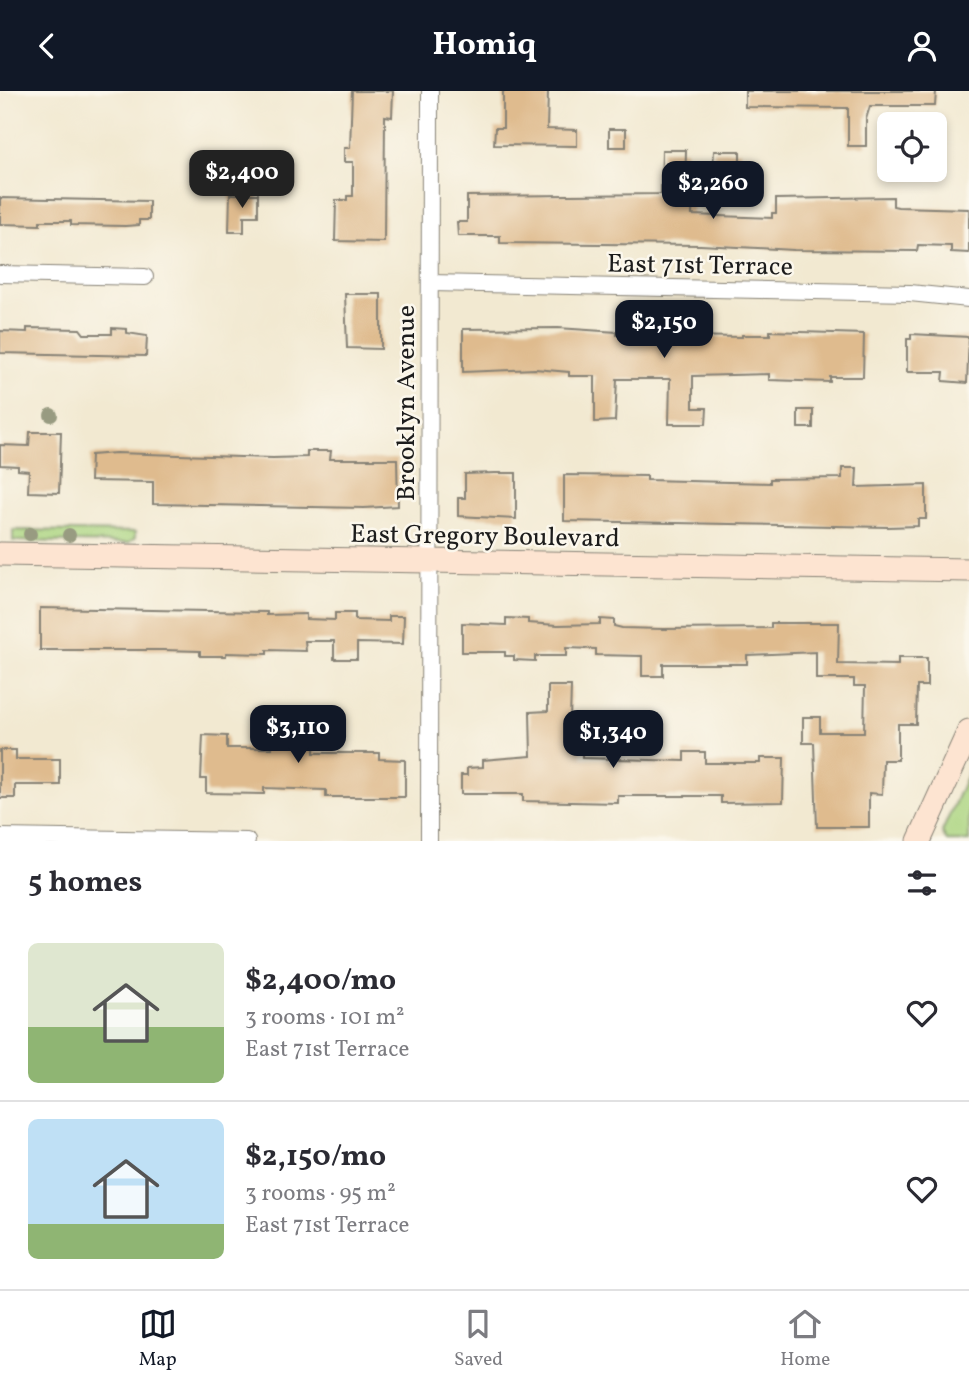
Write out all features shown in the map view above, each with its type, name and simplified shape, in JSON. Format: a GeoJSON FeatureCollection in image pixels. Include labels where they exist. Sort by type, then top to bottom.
{"type":"FeatureCollection","features":[{"type":"Feature","properties":{"kind":"main road","name":"East Gregory Boulevard"},"geometry":{"type":"LineString","coordinates":[[0,554],[969,570]]}},
{"type":"Feature","properties":{"kind":"main road"},"geometry":{"type":"LineString","coordinates":[[919,841],[969,731]]}},
{"type":"Feature","properties":{"kind":"street","name":"Brooklyn Avenue"},"geometry":{"type":"LineString","coordinates":[[429,841],[430,91]]}},
{"type":"Feature","properties":{"kind":"street"},"geometry":{"type":"LineString","coordinates":[[0,274],[145,277]]}},
{"type":"Feature","properties":{"kind":"street","name":"East 71st Terrace"},"geometry":{"type":"LineString","coordinates":[[430,283],[910,293],[969,299]]}},
{"type":"Feature","properties":{"kind":"street"},"geometry":{"type":"LineString","coordinates":[[0,837],[247,841]]}},
{"type":"Feature","properties":{"kind":"green space"},"geometry":{"type":"Polygon","coordinates":[[[13,530],[135,532],[135,538],[128,543],[13,541],[13,530]]]}},
{"type":"Feature","properties":{"kind":"green space"},"geometry":{"type":"Polygon","coordinates":[[[969,770],[969,841],[947,841],[942,832],[969,770]]]}},
{"type":"Feature","properties":{"kind":"building"},"geometry":{"type":"Polygon","coordinates":[[[352,91],[393,91],[392,117],[385,116],[384,242],[335,241],[336,200],[347,200],[347,196],[353,196],[353,162],[344,162],[344,148],[350,148],[352,91]]]}},
{"type":"Feature","properties":{"kind":"building"},"geometry":{"type":"Polygon","coordinates":[[[503,91],[548,91],[547,129],[577,130],[577,146],[494,145],[495,128],[503,128],[503,91]]]}},
{"type":"Feature","properties":{"kind":"building"},"geometry":{"type":"Polygon","coordinates":[[[745,91],[936,91],[935,106],[870,106],[866,119],[866,146],[848,146],[848,108],[745,107],[745,91]]]}},
{"type":"Feature","properties":{"kind":"building"},"geometry":{"type":"Polygon","coordinates":[[[609,129],[626,129],[626,147],[609,147],[609,129]]]}},
{"type":"Feature","properties":{"kind":"building"},"geometry":{"type":"Polygon","coordinates":[[[662,150],[686,150],[685,193],[693,193],[692,215],[772,218],[772,213],[776,213],[776,199],[893,197],[893,206],[898,207],[969,209],[969,253],[951,252],[951,246],[918,245],[917,251],[794,250],[700,245],[500,243],[500,236],[458,236],[457,222],[467,222],[467,196],[661,194],[662,150]]]}},
{"type":"Feature","properties":{"kind":"building"},"geometry":{"type":"Polygon","coordinates":[[[714,151],[740,151],[740,168],[713,168],[714,151]]]}},
{"type":"Feature","properties":{"kind":"building"},"geometry":{"type":"Polygon","coordinates":[[[230,194],[258,194],[258,216],[244,216],[244,232],[229,232],[230,194]]]}},
{"type":"Feature","properties":{"kind":"building"},"geometry":{"type":"Polygon","coordinates":[[[0,198],[149,201],[149,220],[139,220],[139,225],[125,226],[71,225],[71,221],[40,221],[40,225],[0,224],[0,198]]]}},
{"type":"Feature","properties":{"kind":"building"},"geometry":{"type":"Polygon","coordinates":[[[345,294],[381,294],[381,349],[347,348],[345,294]]]}},
{"type":"Feature","properties":{"kind":"building"},"geometry":{"type":"Polygon","coordinates":[[[27,328],[80,329],[84,334],[112,334],[112,328],[127,329],[127,333],[147,336],[146,356],[0,353],[0,331],[27,332],[27,328]]]}},
{"type":"Feature","properties":{"kind":"building"},"geometry":{"type":"Polygon","coordinates":[[[558,328],[617,332],[617,335],[742,337],[770,335],[770,331],[864,334],[863,377],[830,377],[830,382],[769,380],[769,374],[693,376],[693,408],[707,408],[706,424],[669,424],[670,379],[617,379],[615,421],[595,422],[595,376],[569,376],[569,372],[535,369],[463,372],[463,329],[558,328]]]}},
{"type":"Feature","properties":{"kind":"building"},"geometry":{"type":"Polygon","coordinates":[[[911,334],[969,337],[967,383],[943,381],[944,372],[907,372],[907,339],[911,339],[911,334]]]}},
{"type":"Feature","properties":{"kind":"building"},"geometry":{"type":"Polygon","coordinates":[[[798,410],[813,410],[813,428],[798,428],[798,410]]]}},
{"type":"Feature","properties":{"kind":"building"},"geometry":{"type":"Polygon","coordinates":[[[30,432],[61,432],[59,493],[28,492],[29,471],[18,470],[18,466],[0,465],[0,445],[29,446],[30,432]]]}},
{"type":"Feature","properties":{"kind":"building"},"geometry":{"type":"Polygon","coordinates":[[[307,451],[331,451],[330,459],[397,459],[398,506],[364,508],[153,504],[153,482],[90,481],[91,455],[116,453],[273,458],[307,457],[307,451]]]}},
{"type":"Feature","properties":{"kind":"building"},"geometry":{"type":"Polygon","coordinates":[[[842,468],[857,468],[856,487],[926,485],[926,519],[918,519],[918,526],[888,527],[564,521],[564,475],[647,476],[647,480],[770,483],[770,479],[842,478],[842,468]]]}},
{"type":"Feature","properties":{"kind":"building"},"geometry":{"type":"Polygon","coordinates":[[[516,473],[516,519],[458,516],[458,498],[465,498],[465,474],[516,473]]]}},
{"type":"Feature","properties":{"kind":"building"},"geometry":{"type":"Polygon","coordinates":[[[40,608],[267,612],[267,615],[306,614],[306,619],[335,620],[335,613],[355,613],[355,620],[389,621],[389,616],[404,616],[403,644],[357,643],[357,659],[334,659],[334,641],[305,641],[306,651],[267,650],[267,654],[226,653],[226,656],[200,656],[200,651],[40,650],[40,608]]]}},
{"type":"Feature","properties":{"kind":"building"},"geometry":{"type":"Polygon","coordinates":[[[506,618],[558,625],[600,624],[600,619],[614,620],[614,626],[622,628],[663,629],[771,628],[771,623],[839,623],[838,664],[898,665],[898,658],[927,658],[927,686],[917,686],[916,724],[898,724],[898,760],[883,760],[882,794],[869,793],[869,827],[817,827],[814,743],[803,743],[803,717],[820,717],[820,732],[864,732],[865,686],[854,686],[854,679],[816,679],[816,652],[747,655],[747,664],[663,664],[663,676],[642,676],[642,656],[596,655],[596,649],[566,648],[566,656],[535,656],[535,661],[514,660],[514,656],[505,656],[505,652],[462,652],[462,623],[506,625],[506,618]]]}},
{"type":"Feature","properties":{"kind":"building"},"geometry":{"type":"Polygon","coordinates":[[[548,686],[571,686],[570,720],[582,720],[582,758],[684,761],[684,752],[705,752],[705,763],[760,763],[760,758],[784,758],[783,802],[721,803],[721,796],[618,796],[618,803],[523,801],[523,794],[461,794],[461,775],[467,775],[467,768],[483,767],[483,760],[531,756],[530,712],[548,711],[548,686]]]}},
{"type":"Feature","properties":{"kind":"building"},"geometry":{"type":"Polygon","coordinates":[[[272,710],[315,711],[314,753],[379,753],[379,759],[405,760],[405,797],[326,797],[326,790],[264,788],[264,794],[206,793],[206,779],[201,779],[203,735],[227,736],[227,748],[272,748],[272,710]]]}},
{"type":"Feature","properties":{"kind":"building"},"geometry":{"type":"Polygon","coordinates":[[[0,750],[16,750],[16,759],[60,759],[60,785],[15,785],[15,798],[0,798],[0,750]]]}}]}
